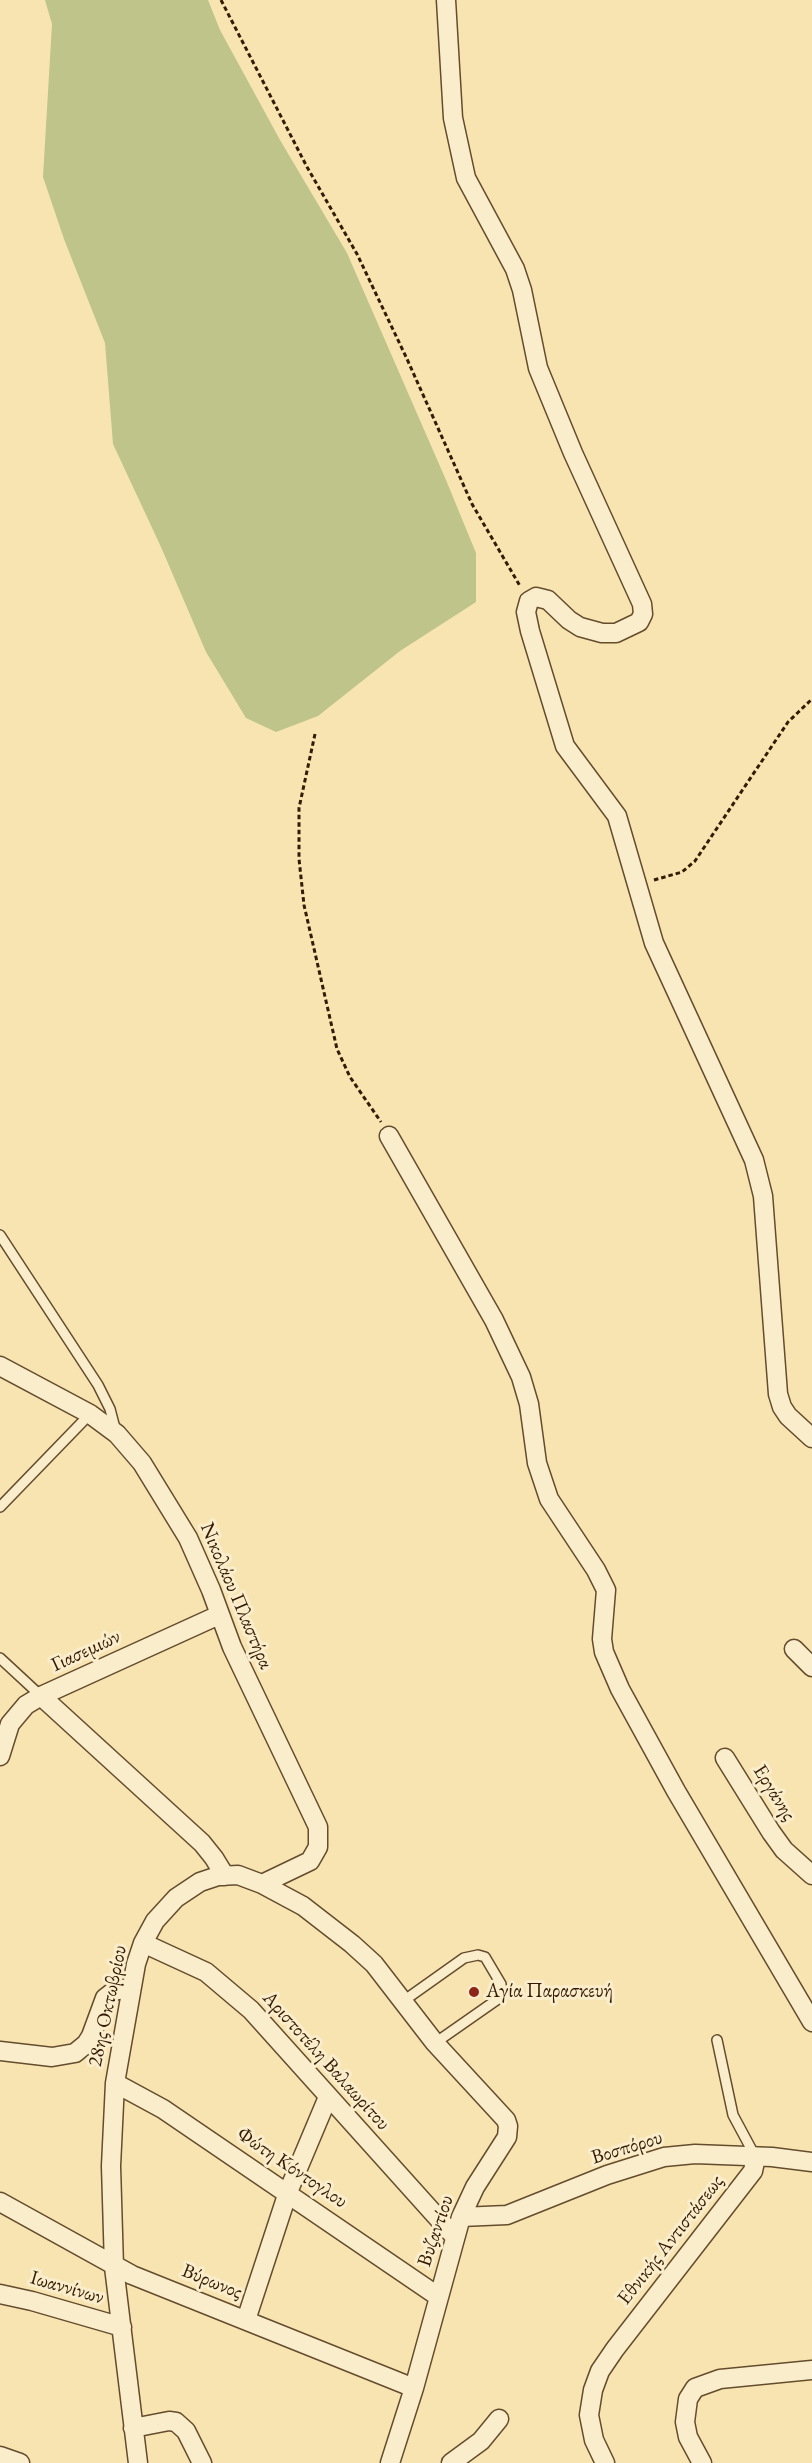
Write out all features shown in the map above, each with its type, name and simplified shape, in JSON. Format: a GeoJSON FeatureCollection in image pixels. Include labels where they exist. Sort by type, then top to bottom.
{"type":"FeatureCollection","features":[{"type":"Feature","properties":{"kind":"street"},"geometry":{"type":"LineString","coordinates":[[446,0],[453,118],[466,178],[515,269],[522,290],[538,368],[573,453],[642,604],[643,614],[639,622],[629,628],[616,633],[602,633],[580,627],[548,600],[536,597],[529,601],[527,620],[559,732],[575,761],[617,816],[654,943],[754,1160],[763,1196],[778,1394],[788,1416],[812,1438]]}},
{"type":"Feature","properties":{"kind":"street"},"geometry":{"type":"LineString","coordinates":[[389,1136],[494,1320],[521,1377],[529,1404],[537,1463],[549,1498],[596,1570],[606,1590],[602,1639],[610,1668],[620,1689],[665,1772],[812,2022]]}},
{"type":"Feature","properties":{"kind":"street","name":"Νικολάου Πλαστήρα"},"geometry":{"type":"LineString","coordinates":[[0,1366],[90,1414],[117,1434],[142,1463],[173,1510],[200,1564],[232,1647],[318,1827],[318,1844],[310,1861],[262,1884]]}},
{"type":"Feature","properties":{"kind":"street","name":"Γιασεμιών"},"geometry":{"type":"LineString","coordinates":[[0,1756],[14,1717],[41,1696],[219,1615]]}},
{"type":"Feature","properties":{"kind":"street"},"geometry":{"type":"LineString","coordinates":[[794,1649],[812,1667]]}},
{"type":"Feature","properties":{"kind":"street"},"geometry":{"type":"LineString","coordinates":[[41,1696],[202,1843],[225,1876]]}},
{"type":"Feature","properties":{"kind":"street","name":"Εργάνης"},"geometry":{"type":"LineString","coordinates":[[725,1758],[777,1841],[812,1875]]}},
{"type":"Feature","properties":{"kind":"street","name":"28ης Οκτωβρίου"},"geometry":{"type":"LineString","coordinates":[[138,2463],[114,2267],[111,2166],[116,2083],[136,1964],[143,1943],[155,1921],[176,1898],[200,1882],[225,1876],[242,1876],[262,1884],[303,1906],[352,1944],[387,1978],[402,2002],[435,2043]]}},
{"type":"Feature","properties":{"kind":"street","name":"Αριστοτέλη Βαλαωρίτου"},"geometry":{"type":"LineString","coordinates":[[143,1943],[218,1981],[251,2010],[454,2236]]}},
{"type":"Feature","properties":{"kind":"street"},"geometry":{"type":"LineString","coordinates":[[0,2051],[52,2057],[75,2053],[86,2044],[91,2036],[105,1998],[117,1989],[132,1987]]}},
{"type":"Feature","properties":{"kind":"street","name":"Βυζαντίου"},"geometry":{"type":"LineString","coordinates":[[390,2463],[414,2388],[460,2217],[507,2137],[506,2120],[435,2043]]}},
{"type":"Feature","properties":{"kind":"street","name":"Φώτη Κόντογλου"},"geometry":{"type":"LineString","coordinates":[[116,2083],[163,2109],[439,2297]]}},
{"type":"Feature","properties":{"kind":"street"},"geometry":{"type":"LineString","coordinates":[[246,2320],[288,2192],[328,2097]]}},
{"type":"Feature","properties":{"kind":"street","name":"Βοσπόρου"},"geometry":{"type":"LineString","coordinates":[[460,2217],[507,2215],[607,2175],[664,2157],[695,2154],[812,2162]]}},
{"type":"Feature","properties":{"kind":"street","name":"Εθνικής Αντιστάσεως"},"geometry":{"type":"LineString","coordinates":[[605,2463],[594,2440],[589,2415],[592,2390],[600,2371],[753,2171],[756,2157]]}},
{"type":"Feature","properties":{"kind":"street","name":"Βύρωνος"},"geometry":{"type":"LineString","coordinates":[[0,2202],[114,2267],[414,2388]]}},
{"type":"Feature","properties":{"kind":"street","name":"Ιωαννίνων"},"geometry":{"type":"LineString","coordinates":[[0,2294],[123,2327]]}},
{"type":"Feature","properties":{"kind":"street"},"geometry":{"type":"LineString","coordinates":[[702,2463],[688,2437],[685,2422],[688,2399],[695,2388],[720,2379],[812,2370]]}},
{"type":"Feature","properties":{"kind":"street"},"geometry":{"type":"LineString","coordinates":[[451,2463],[481,2441],[499,2419]]}},
{"type":"Feature","properties":{"kind":"street"},"geometry":{"type":"LineString","coordinates":[[133,2428],[170,2421],[176,2422],[186,2431],[202,2463]]}},
{"type":"Feature","properties":{"kind":"street"},"geometry":{"type":"LineString","coordinates":[[0,2456],[20,2463]]}},
{"type":"Feature","properties":{"kind":"lane"},"geometry":{"type":"LineString","coordinates":[[0,1235],[98,1384],[110,1409],[117,1434]]}},
{"type":"Feature","properties":{"kind":"lane"},"geometry":{"type":"LineString","coordinates":[[0,1507],[90,1414]]}},
{"type":"Feature","properties":{"kind":"lane"},"geometry":{"type":"LineString","coordinates":[[0,1658],[41,1696]]}},
{"type":"Feature","properties":{"kind":"lane"},"geometry":{"type":"LineString","coordinates":[[402,2002],[464,1958],[478,1955],[484,1957],[501,1984],[501,1994],[498,1999],[435,2043]]}},
{"type":"Feature","properties":{"kind":"lane"},"geometry":{"type":"LineString","coordinates":[[717,2040],[733,2115],[756,2157]]}},
{"type":"Feature","properties":{"kind":"path"},"geometry":{"type":"LineString","coordinates":[[221,0],[307,167],[357,254],[472,504],[529,601]]}},
{"type":"Feature","properties":{"kind":"path"},"geometry":{"type":"LineString","coordinates":[[638,882],[665,879],[682,872],[695,861],[788,722],[812,699]]}},
{"type":"Feature","properties":{"kind":"path"},"geometry":{"type":"LineString","coordinates":[[315,734],[299,808],[299,860],[304,905],[337,1049],[350,1077],[389,1136]]}},
{"type":"Feature","properties":{"kind":"green space"},"geometry":{"type":"Polygon","coordinates":[[[45,0],[208,0],[220,30],[280,140],[347,253],[476,553],[476,602],[400,651],[318,716],[276,732],[246,718],[206,652],[113,444],[105,343],[64,239],[43,177],[52,24],[45,0]]]}},
{"type":"Feature","properties":{"kind":"place","name":"Αγία Παρασκευή"},"geometry":{"type":"Point","coordinates":[474,1992]}}]}
